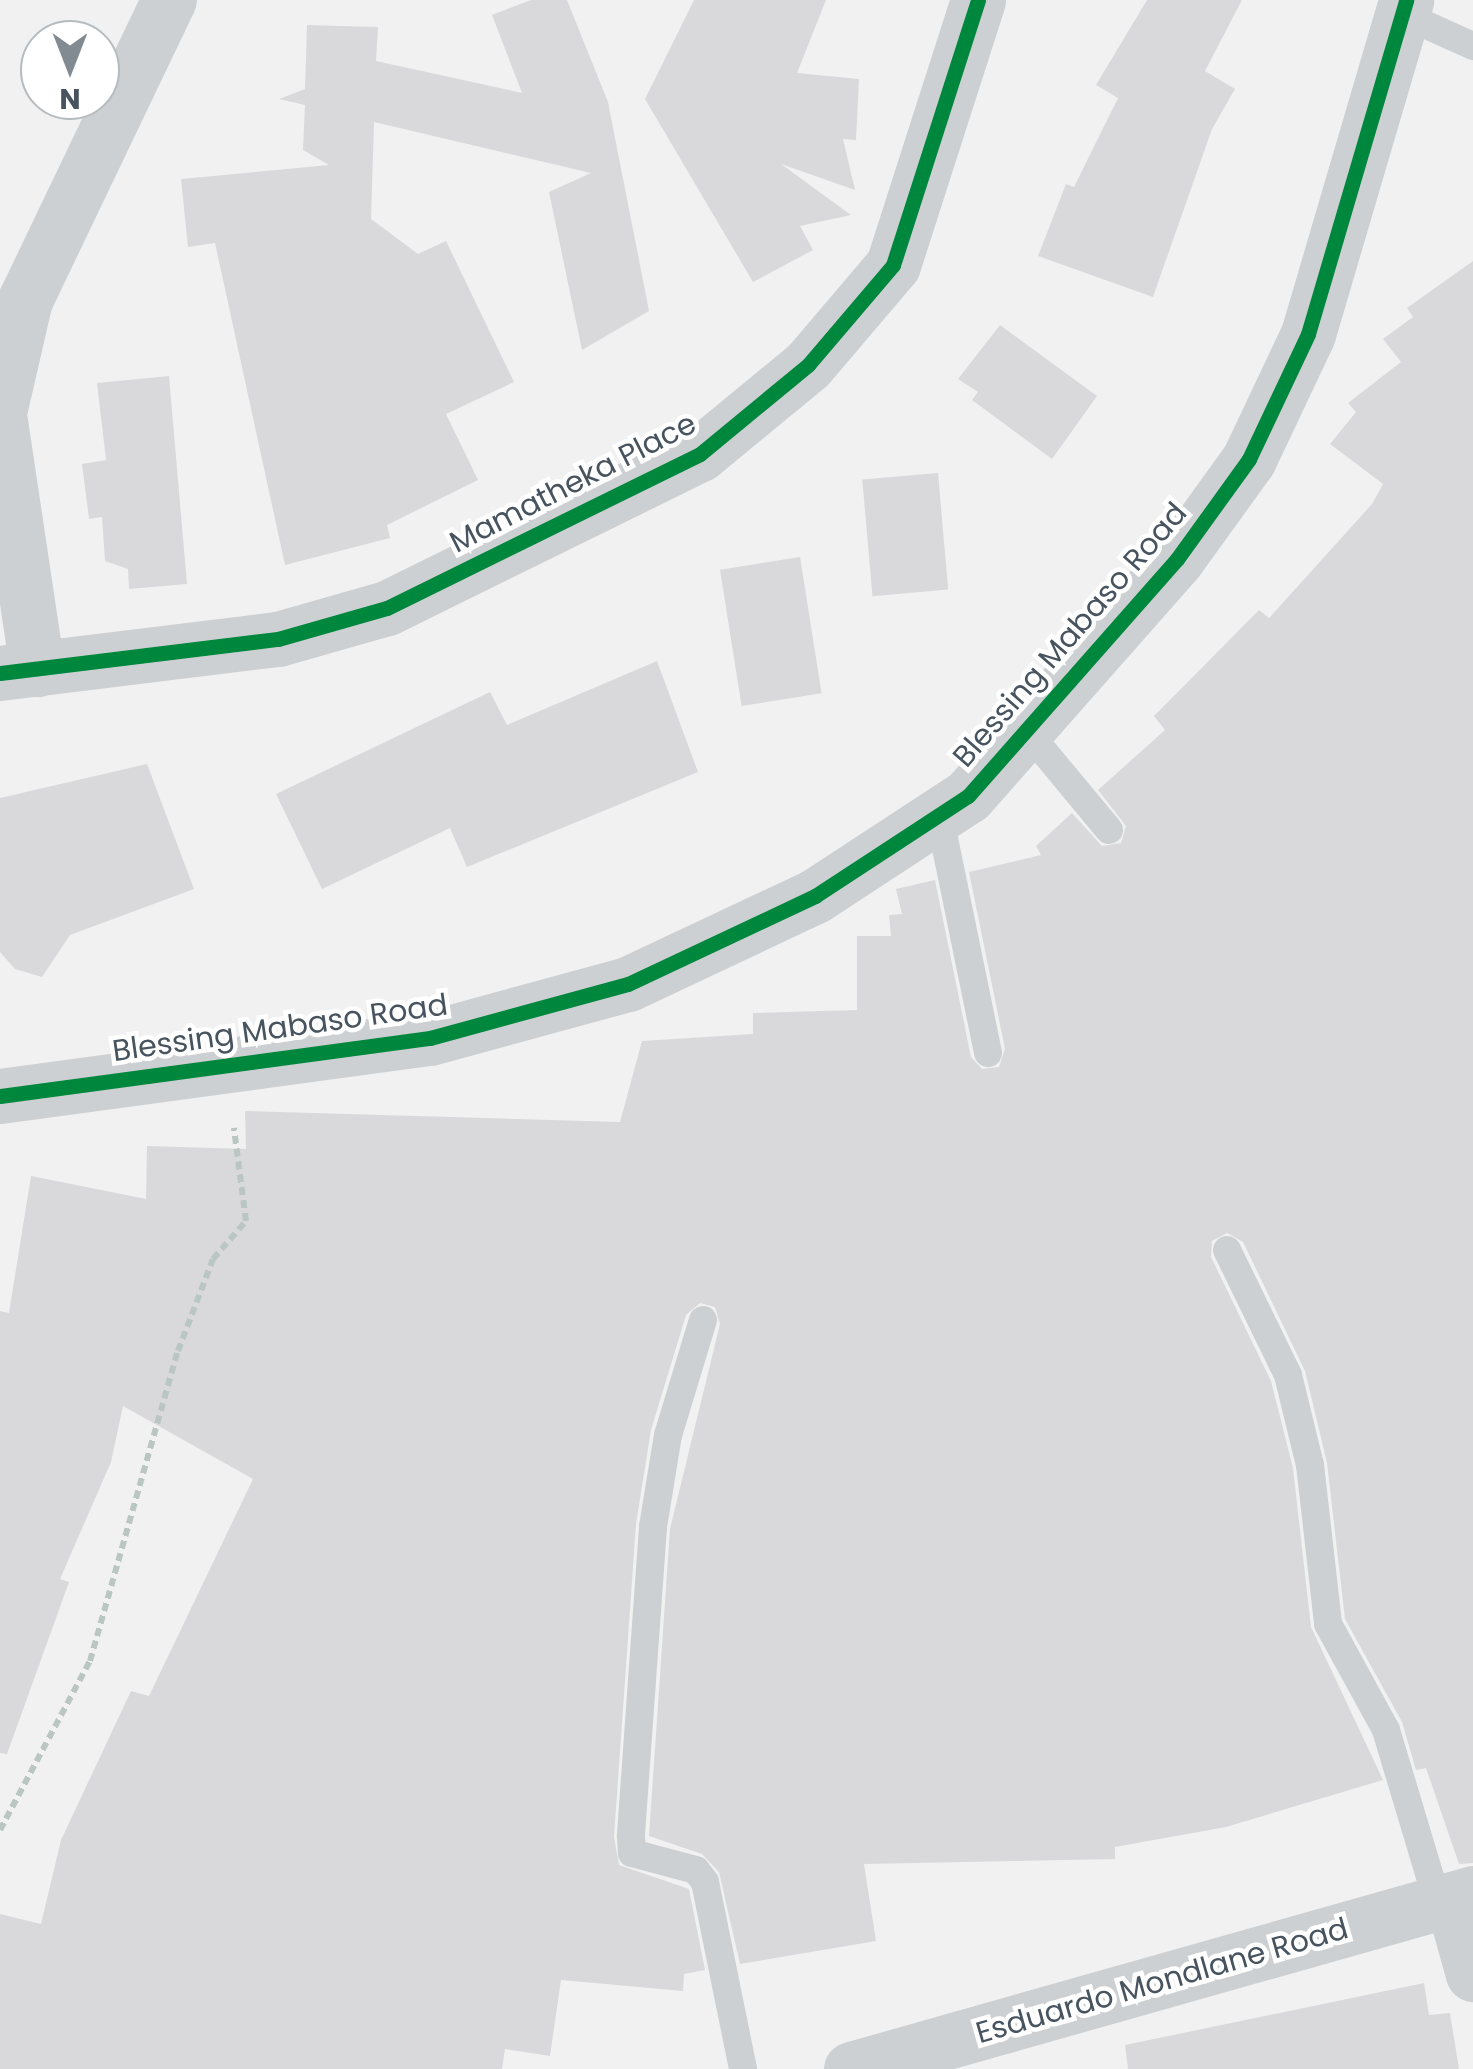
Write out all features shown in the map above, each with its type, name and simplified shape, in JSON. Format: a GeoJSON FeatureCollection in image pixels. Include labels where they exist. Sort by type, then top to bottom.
{"type":"FeatureCollection","features":[{"type":"Feature","properties":{"kind":"street"},"geometry":{"type":"LineString","coordinates":[[0,408],[25,300],[168,0]]}},
{"type":"Feature","properties":{"kind":"street","name":"Mamatheka Place"},"geometry":{"type":"LineString","coordinates":[[19,671],[278,640],[386,608],[700,454],[808,365],[893,265],[978,0]]}},
{"type":"Feature","properties":{"kind":"street","name":"Blessing Mabaso Road"},"geometry":{"type":"LineString","coordinates":[[0,1096],[430,1038],[628,984],[815,896],[939,814],[1026,730],[1177,559],[1249,459],[1308,334],[1404,7]]}},
{"type":"Feature","properties":{"kind":"street"},"geometry":{"type":"LineString","coordinates":[[0,420],[19,671]]}},
{"type":"Feature","properties":{"kind":"street"},"geometry":{"type":"LineString","coordinates":[[1455,1898],[1473,1974]]}},
{"type":"Feature","properties":{"kind":"street","name":"Esduardo Mondlane Road"},"geometry":{"type":"LineString","coordinates":[[851,2069],[1455,1898]]}},
{"type":"Feature","properties":{"kind":"lane"},"geometry":{"type":"LineString","coordinates":[[1404,7],[1473,46]]}},
{"type":"Feature","properties":{"kind":"lane"},"geometry":{"type":"LineString","coordinates":[[1026,730],[1109,830]]}},
{"type":"Feature","properties":{"kind":"lane"},"geometry":{"type":"LineString","coordinates":[[939,814],[988,1053]]}},
{"type":"Feature","properties":{"kind":"lane"},"geometry":{"type":"LineString","coordinates":[[1227,1250],[1288,1375],[1310,1465],[1328,1624],[1386,1730],[1455,1898]]}},
{"type":"Feature","properties":{"kind":"lane"},"geometry":{"type":"LineString","coordinates":[[703,1320],[668,1435],[653,1527],[631,1836],[632,1853],[696,1870],[705,1882],[743,2069]]}},
{"type":"Feature","properties":{"kind":"path"},"geometry":{"type":"LineString","coordinates":[[0,1830],[90,1661],[178,1351],[214,1259],[246,1221],[224,1066]]}},
{"type":"Feature","properties":{"kind":"building"},"geometry":{"type":"Polygon","coordinates":[[[531,0],[567,0],[608,102],[649,311],[582,350],[549,192],[591,173],[374,122],[371,219],[418,254],[446,241],[514,382],[446,414],[478,480],[387,525],[390,538],[285,565],[215,243],[188,247],[181,179],[329,165],[303,150],[305,105],[279,99],[305,89],[307,25],[378,27],[376,61],[522,93],[492,15],[531,0]]]}},
{"type":"Feature","properties":{"kind":"building"},"geometry":{"type":"Polygon","coordinates":[[[694,0],[826,0],[797,73],[859,79],[856,140],[843,139],[855,190],[781,164],[851,215],[800,226],[813,250],[753,282],[645,99],[694,0]]]}},
{"type":"Feature","properties":{"kind":"building"},"geometry":{"type":"Polygon","coordinates":[[[1147,0],[1242,0],[1205,71],[1235,89],[1212,129],[1153,297],[1038,256],[1066,184],[1074,187],[1118,98],[1096,85],[1147,0]]]}},
{"type":"Feature","properties":{"kind":"building"},"geometry":{"type":"Polygon","coordinates":[[[1473,261],[1473,1863],[1459,1864],[1426,1768],[1416,1770],[1402,1722],[1345,1619],[1327,1463],[1305,1371],[1243,1242],[1227,1233],[1212,1241],[1211,1257],[1271,1381],[1293,1468],[1311,1627],[1383,1780],[1226,1827],[1115,1847],[1115,1859],[864,1864],[876,1941],[740,1964],[719,1872],[702,1854],[649,1836],[670,1529],[720,1324],[715,1307],[700,1303],[686,1315],[651,1430],[636,1524],[614,1837],[619,1865],[689,1889],[705,1970],[684,1974],[683,1991],[561,1980],[550,2056],[505,2049],[502,2069],[0,2069],[0,1914],[41,1924],[61,1840],[131,1691],[149,1696],[253,1479],[123,1406],[111,1462],[60,1579],[69,1582],[7,1754],[0,1753],[0,1311],[9,1313],[31,1176],[146,1199],[147,1146],[246,1149],[245,1111],[620,1122],[642,1041],[753,1034],[753,1013],[857,1010],[857,936],[891,936],[889,915],[902,914],[896,889],[935,880],[971,1057],[982,1069],[999,1067],[1005,1049],[969,872],[1041,855],[1036,846],[1072,813],[1102,846],[1121,843],[1126,826],[1098,790],[1165,730],[1154,716],[1259,610],[1269,618],[1372,504],[1383,484],[1330,444],[1356,412],[1348,403],[1401,362],[1383,339],[1413,317],[1407,308],[1473,261]]]}},
{"type":"Feature","properties":{"kind":"building"},"geometry":{"type":"Polygon","coordinates":[[[1000,325],[1097,396],[1052,459],[972,400],[978,392],[958,379],[1000,325]]]}},
{"type":"Feature","properties":{"kind":"building"},"geometry":{"type":"Polygon","coordinates":[[[169,376],[187,584],[129,589],[128,569],[105,561],[102,517],[89,519],[82,464],[106,460],[97,383],[169,376]]]}},
{"type":"Feature","properties":{"kind":"building"},"geometry":{"type":"Polygon","coordinates":[[[938,473],[948,590],[872,596],[862,480],[938,473]]]}},
{"type":"Feature","properties":{"kind":"building"},"geometry":{"type":"Polygon","coordinates":[[[800,557],[822,693],[742,706],[720,570],[800,557]]]}},
{"type":"Feature","properties":{"kind":"building"},"geometry":{"type":"Polygon","coordinates":[[[657,661],[698,772],[467,867],[450,828],[322,889],[276,794],[490,692],[507,725],[657,661]]]}},
{"type":"Feature","properties":{"kind":"building"},"geometry":{"type":"Polygon","coordinates":[[[147,764],[194,889],[70,935],[42,977],[15,969],[0,952],[0,798],[147,764]]]}},
{"type":"Feature","properties":{"kind":"building"},"geometry":{"type":"Polygon","coordinates":[[[1424,1983],[1429,2015],[1450,2013],[1459,2069],[1128,2069],[1125,2045],[1424,1983]]]}},
{"type":"Feature","properties":{"kind":"cycle path"},"geometry":{"type":"LineString","coordinates":[[0,673],[278,639],[387,608],[700,454],[808,365],[893,265],[978,0]]}},
{"type":"Feature","properties":{"kind":"cycle path"},"geometry":{"type":"LineString","coordinates":[[0,1096],[430,1038],[628,984],[815,896],[968,796],[1177,559],[1249,459],[1308,334],[1406,0]]}}]}
